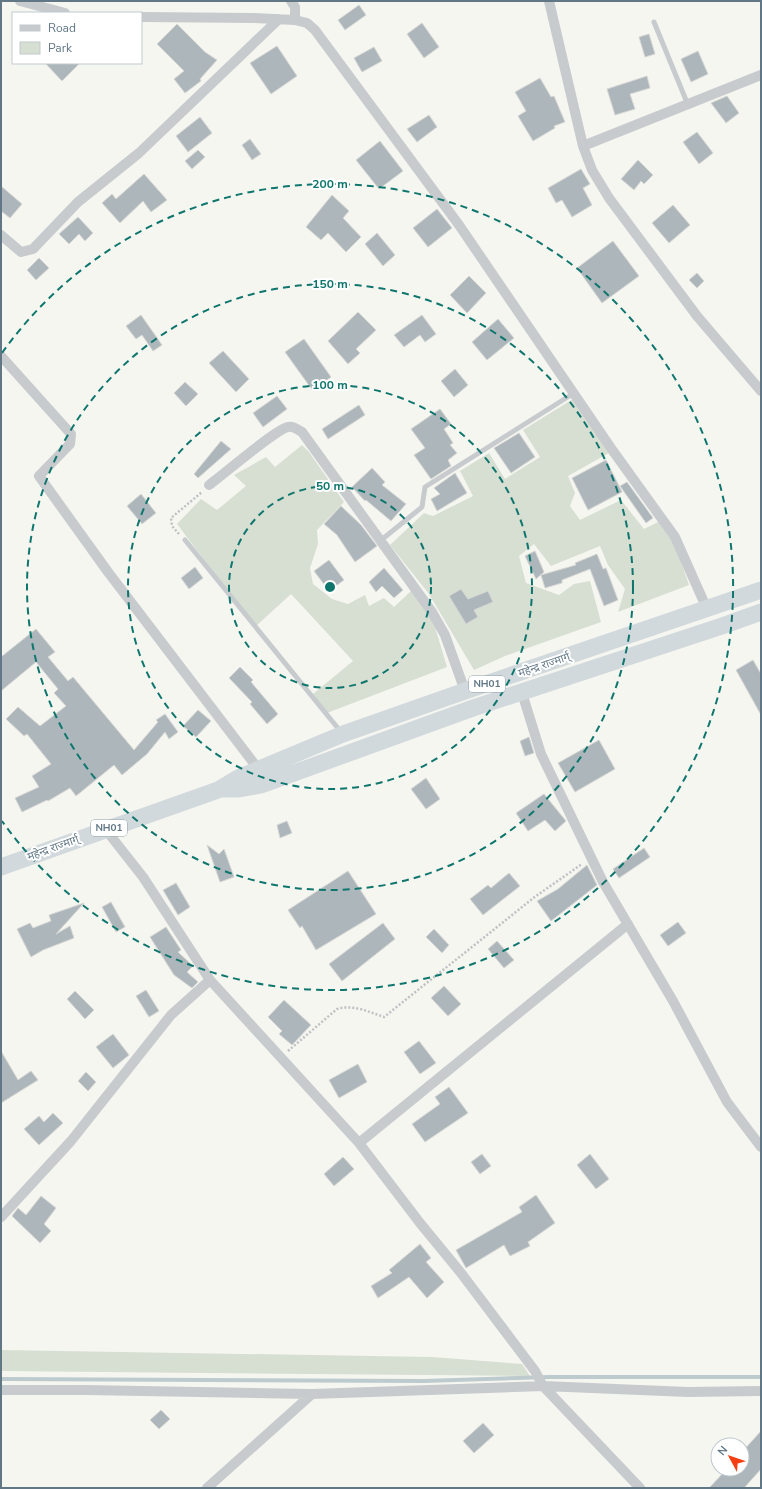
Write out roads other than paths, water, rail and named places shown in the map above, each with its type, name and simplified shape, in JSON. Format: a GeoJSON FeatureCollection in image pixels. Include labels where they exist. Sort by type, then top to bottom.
{"type":"FeatureCollection","features":[{"type":"Feature","properties":{"kind":"highway","name":"महेन्द्र राज्मार्ग्"},"geometry":{"type":"LineString","coordinates":[[1,867],[218,790],[238,778],[343,734],[761,590]]}},
{"type":"Feature","properties":{"kind":"highway","name":"महेन्द्र राज्मार्ग्"},"geometry":{"type":"LineString","coordinates":[[218,790],[239,789],[261,785],[473,708],[522,693],[761,612]]}},
{"type":"Feature","properties":{"kind":"street"},"geometry":{"type":"LineString","coordinates":[[20,1],[61,12]]}},
{"type":"Feature","properties":{"kind":"street"},"geometry":{"type":"LineString","coordinates":[[291,1],[295,7],[295,20]]}},
{"type":"Feature","properties":{"kind":"street"},"geometry":{"type":"LineString","coordinates":[[549,1],[583,146],[592,170],[609,198],[697,316],[761,391]]}},
{"type":"Feature","properties":{"kind":"street"},"geometry":{"type":"LineString","coordinates":[[142,17],[295,20],[307,23],[315,30],[459,225],[675,537],[707,609]]}},
{"type":"Feature","properties":{"kind":"street"},"geometry":{"type":"LineString","coordinates":[[1,235],[21,252],[33,249],[78,202],[139,153],[279,19]]}},
{"type":"Feature","properties":{"kind":"street"},"geometry":{"type":"LineString","coordinates":[[583,146],[761,76]]}},
{"type":"Feature","properties":{"kind":"street"},"geometry":{"type":"LineString","coordinates":[[1,356],[71,434],[70,444],[39,476],[108,572],[259,770]]}},
{"type":"Feature","properties":{"kind":"street"},"geometry":{"type":"LineString","coordinates":[[209,486],[274,435],[287,427],[295,427],[302,432],[315,447],[380,541],[432,612],[445,634],[465,691]]}},
{"type":"Feature","properties":{"kind":"street"},"geometry":{"type":"LineString","coordinates":[[522,693],[541,754],[590,858],[673,1000],[727,1102],[761,1148]]}},
{"type":"Feature","properties":{"kind":"street"},"geometry":{"type":"LineString","coordinates":[[106,830],[143,877],[210,980],[359,1144],[420,1223],[461,1272],[535,1372],[543,1386],[640,1488]]}},
{"type":"Feature","properties":{"kind":"street"},"geometry":{"type":"LineString","coordinates":[[359,1144],[628,924]]}},
{"type":"Feature","properties":{"kind":"street"},"geometry":{"type":"LineString","coordinates":[[1,1217],[71,1141],[171,1015],[210,980]]}},
{"type":"Feature","properties":{"kind":"street"},"geometry":{"type":"LineString","coordinates":[[1,1390],[312,1394],[543,1386],[688,1392],[761,1391]]}},
{"type":"Feature","properties":{"kind":"street"},"geometry":{"type":"LineString","coordinates":[[207,1488],[312,1394]]}},
{"type":"Feature","properties":{"kind":"lane"},"geometry":{"type":"LineString","coordinates":[[654,22],[688,105]]}},
{"type":"Feature","properties":{"kind":"lane"},"geometry":{"type":"LineString","coordinates":[[380,541],[422,508],[425,487],[574,393]]}},
{"type":"Feature","properties":{"kind":"lane"},"geometry":{"type":"LineString","coordinates":[[185,540],[343,734]]}},
{"type":"Feature","properties":{"kind":"waterway"},"geometry":{"type":"LineString","coordinates":[[1,1379],[424,1381],[549,1377],[761,1377]]}}]}
